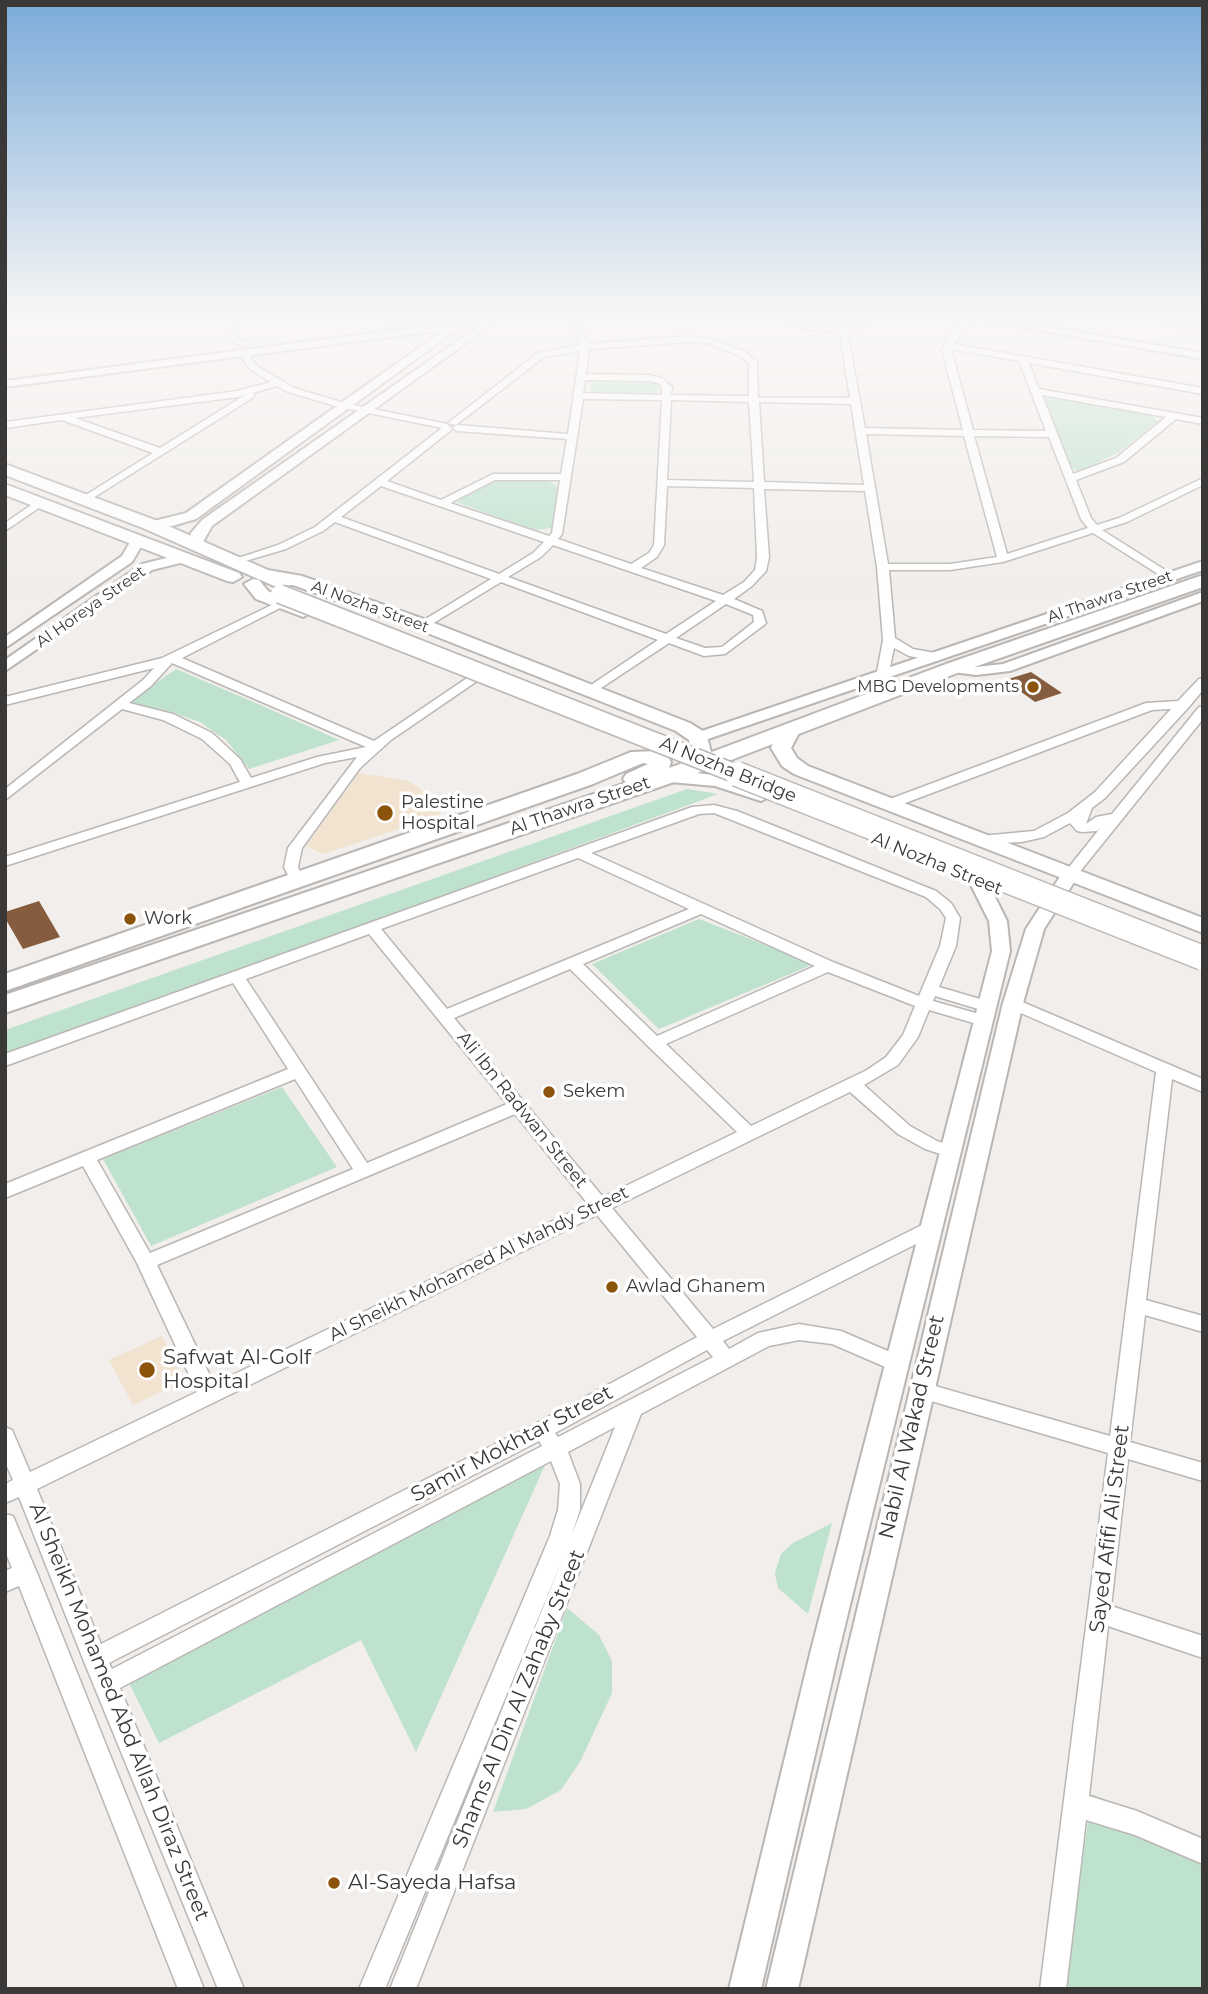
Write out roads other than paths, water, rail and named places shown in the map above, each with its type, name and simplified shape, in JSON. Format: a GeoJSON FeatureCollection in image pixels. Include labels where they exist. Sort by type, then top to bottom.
{"type":"FeatureCollection","features":[{"type":"Feature","properties":{"kind":"highway","name":"Al Thawra Street"},"geometry":{"type":"LineString","coordinates":[[5,1003],[677,773],[790,731],[945,663],[1203,581]]}},
{"type":"Feature","properties":{"kind":"highway"},"geometry":{"type":"LineString","coordinates":[[590,803],[603,791],[661,766],[659,760],[650,757],[629,761]]}},
{"type":"Feature","properties":{"kind":"highway","name":"Al Thawra Street"},"geometry":{"type":"LineString","coordinates":[[5,983],[629,761]]}},
{"type":"Feature","properties":{"kind":"main road","name":"Al Nozha Street"},"geometry":{"type":"LineString","coordinates":[[5,469],[149,524],[235,561],[259,580],[262,594],[282,603],[631,739],[637,750],[629,761]]}},
{"type":"Feature","properties":{"kind":"main road","name":"Al Nozha Street"},"geometry":{"type":"LineString","coordinates":[[5,489],[183,558],[259,580],[296,580],[423,625],[683,727],[699,737]]}},
{"type":"Feature","properties":{"kind":"main road","name":"Al Nozha Bridge"},"geometry":{"type":"LineString","coordinates":[[259,580],[403,632],[1203,944]]}},
{"type":"Feature","properties":{"kind":"main road","name":"Al Nozha Bridge"},"geometry":{"type":"LineString","coordinates":[[259,580],[1203,958]]}},
{"type":"Feature","properties":{"kind":"main road"},"geometry":{"type":"LineString","coordinates":[[568,714],[597,709],[603,703],[596,692]]}},
{"type":"Feature","properties":{"kind":"main road","name":"Al Nozha Street"},"geometry":{"type":"LineString","coordinates":[[790,731],[783,739],[781,748],[794,766],[974,839],[1203,926]]}},
{"type":"Feature","properties":{"kind":"main road"},"geometry":{"type":"LineString","coordinates":[[677,773],[701,752],[699,737]]}},
{"type":"Feature","properties":{"kind":"main road","name":"Al Nozha Street"},"geometry":{"type":"LineString","coordinates":[[677,773],[732,784],[1203,971]]}},
{"type":"Feature","properties":{"kind":"main road"},"geometry":{"type":"LineString","coordinates":[[833,823],[836,813],[845,804],[877,801]]}},
{"type":"Feature","properties":{"kind":"street"},"geometry":{"type":"LineString","coordinates":[[5,425],[105,412]]}},
{"type":"Feature","properties":{"kind":"street"},"geometry":{"type":"LineString","coordinates":[[85,500],[218,412]]}},
{"type":"Feature","properties":{"kind":"street"},"geometry":{"type":"LineString","coordinates":[[149,524],[177,522],[198,511],[332,412]]}},
{"type":"Feature","properties":{"kind":"street"},"geometry":{"type":"LineString","coordinates":[[195,544],[201,529],[216,516],[363,412]]}},
{"type":"Feature","properties":{"kind":"street"},"geometry":{"type":"LineString","coordinates":[[377,412],[450,426],[573,437]]}},
{"type":"Feature","properties":{"kind":"street"},"geometry":{"type":"LineString","coordinates":[[235,561],[298,541],[334,518],[468,412]]}},
{"type":"Feature","properties":{"kind":"street"},"geometry":{"type":"LineString","coordinates":[[423,625],[542,552],[553,541],[559,528],[577,412]]}},
{"type":"Feature","properties":{"kind":"street"},"geometry":{"type":"LineString","coordinates":[[633,568],[659,548],[666,412]]}},
{"type":"Feature","properties":{"kind":"street"},"geometry":{"type":"LineString","coordinates":[[596,692],[753,580],[762,566],[756,412]]}},
{"type":"Feature","properties":{"kind":"street"},"geometry":{"type":"LineString","coordinates":[[857,412],[883,567],[889,640],[882,677]]}},
{"type":"Feature","properties":{"kind":"street"},"geometry":{"type":"LineString","coordinates":[[964,412],[1003,559]]}},
{"type":"Feature","properties":{"kind":"street"},"geometry":{"type":"LineString","coordinates":[[1043,412],[1084,516],[1095,530],[1170,577]]}},
{"type":"Feature","properties":{"kind":"street"},"geometry":{"type":"LineString","coordinates":[[1152,412],[1203,421]]}},
{"type":"Feature","properties":{"kind":"street"},"geometry":{"type":"LineString","coordinates":[[1069,479],[1120,460],[1174,416]]}},
{"type":"Feature","properties":{"kind":"street"},"geometry":{"type":"LineString","coordinates":[[63,417],[160,452]]}},
{"type":"Feature","properties":{"kind":"street"},"geometry":{"type":"LineString","coordinates":[[860,431],[1052,434]]}},
{"type":"Feature","properties":{"kind":"street"},"geometry":{"type":"LineString","coordinates":[[442,503],[492,477],[567,477]]}},
{"type":"Feature","properties":{"kind":"street"},"geometry":{"type":"LineString","coordinates":[[883,567],[950,567],[1003,559],[1095,530],[1149,509],[1203,481]]}},
{"type":"Feature","properties":{"kind":"street"},"geometry":{"type":"LineString","coordinates":[[334,518],[704,652],[721,651],[760,623],[760,617],[755,610],[379,482]]}},
{"type":"Feature","properties":{"kind":"street"},"geometry":{"type":"LineString","coordinates":[[663,483],[870,488]]}},
{"type":"Feature","properties":{"kind":"street"},"geometry":{"type":"LineString","coordinates":[[5,528],[41,503]]}},
{"type":"Feature","properties":{"kind":"street"},"geometry":{"type":"LineString","coordinates":[[198,511],[204,517],[216,516]]}},
{"type":"Feature","properties":{"kind":"street","name":"Al Horeya Street"},"geometry":{"type":"LineString","coordinates":[[5,644],[132,554],[138,540]]}},
{"type":"Feature","properties":{"kind":"street","name":"Al Horeya Street"},"geometry":{"type":"LineString","coordinates":[[5,667],[133,577],[156,563],[183,558]]}},
{"type":"Feature","properties":{"kind":"street","name":"Al Thawra Street"},"geometry":{"type":"LineString","coordinates":[[699,737],[882,677],[945,663],[1203,565]]}},
{"type":"Feature","properties":{"kind":"street"},"geometry":{"type":"LineString","coordinates":[[111,570],[126,570],[133,577]]}},
{"type":"Feature","properties":{"kind":"street","name":"Al Thawra Street"},"geometry":{"type":"LineString","coordinates":[[945,663],[976,671],[1005,668],[1203,596]]}},
{"type":"Feature","properties":{"kind":"street"},"geometry":{"type":"LineString","coordinates":[[5,701],[170,660],[282,603]]}},
{"type":"Feature","properties":{"kind":"street"},"geometry":{"type":"LineString","coordinates":[[889,640],[909,652],[945,663]]}},
{"type":"Feature","properties":{"kind":"street"},"geometry":{"type":"LineString","coordinates":[[5,796],[120,705],[170,660]]}},
{"type":"Feature","properties":{"kind":"street"},"geometry":{"type":"LineString","coordinates":[[170,660],[372,748]]}},
{"type":"Feature","properties":{"kind":"street"},"geometry":{"type":"LineString","coordinates":[[297,880],[291,862],[295,848],[351,770],[372,748],[474,679]]}},
{"type":"Feature","properties":{"kind":"street"},"geometry":{"type":"LineString","coordinates":[[974,839],[1002,840],[1039,834],[1086,806],[1100,795],[1203,682]]}},
{"type":"Feature","properties":{"kind":"street"},"geometry":{"type":"LineString","coordinates":[[120,705],[168,717],[207,736],[229,755],[248,784]]}},
{"type":"Feature","properties":{"kind":"street"},"geometry":{"type":"LineString","coordinates":[[877,801],[1150,706],[1184,705]]}},
{"type":"Feature","properties":{"kind":"street"},"geometry":{"type":"LineString","coordinates":[[1069,876],[1203,710]]}},
{"type":"Feature","properties":{"kind":"street"},"geometry":{"type":"LineString","coordinates":[[5,862],[330,757],[372,748]]}},
{"type":"Feature","properties":{"kind":"street"},"geometry":{"type":"LineString","coordinates":[[1086,806],[1085,813],[1077,823],[1082,828],[1092,828],[1101,820],[1116,817]]}},
{"type":"Feature","properties":{"kind":"street","name":"Al Sheikh Mohamed Al Mahdy Street"},"geometry":{"type":"LineString","coordinates":[[16,1489],[599,1205],[853,1085],[883,1068],[899,1054],[910,1037],[952,930],[953,918],[946,906],[930,894],[714,809],[696,810],[579,853]]}},
{"type":"Feature","properties":{"kind":"street"},"geometry":{"type":"LineString","coordinates":[[5,1060],[579,853],[828,966],[926,996],[995,1010],[1164,1069],[1203,1086]]}},
{"type":"Feature","properties":{"kind":"street","name":"Nabil Al Wakad Street"},"geometry":{"type":"LineString","coordinates":[[745,1989],[950,1151],[995,1010],[1048,909],[1069,876]]}},
{"type":"Feature","properties":{"kind":"street","name":"Nabil Al Wakad Street"},"geometry":{"type":"LineString","coordinates":[[782,1989],[921,1390],[995,1010],[1001,939],[995,913],[978,881]]}},
{"type":"Feature","properties":{"kind":"street"},"geometry":{"type":"LineString","coordinates":[[446,1015],[701,909]]}},
{"type":"Feature","properties":{"kind":"street","name":"Ali Ibn Radwan Street"},"geometry":{"type":"LineString","coordinates":[[370,927],[446,1015],[517,1107],[726,1359]]}},
{"type":"Feature","properties":{"kind":"street"},"geometry":{"type":"LineString","coordinates":[[1001,939],[1019,938],[1029,944]]}},
{"type":"Feature","properties":{"kind":"street"},"geometry":{"type":"LineString","coordinates":[[572,962],[749,1134]]}},
{"type":"Feature","properties":{"kind":"street"},"geometry":{"type":"LineString","coordinates":[[655,1043],[828,966]]}},
{"type":"Feature","properties":{"kind":"street"},"geometry":{"type":"LineString","coordinates":[[236,976],[364,1172]]}},
{"type":"Feature","properties":{"kind":"street","name":"Sayed Afifi Ali Street"},"geometry":{"type":"LineString","coordinates":[[1053,1989],[1164,1069]]}},
{"type":"Feature","properties":{"kind":"street"},"geometry":{"type":"LineString","coordinates":[[5,1191],[298,1071]]}},
{"type":"Feature","properties":{"kind":"street"},"geometry":{"type":"LineString","coordinates":[[853,1085],[904,1130],[931,1145],[950,1151]]}},
{"type":"Feature","properties":{"kind":"street"},"geometry":{"type":"LineString","coordinates":[[146,1262],[517,1107]]}},
{"type":"Feature","properties":{"kind":"street"},"geometry":{"type":"LineString","coordinates":[[87,1158],[146,1262],[209,1395]]}},
{"type":"Feature","properties":{"kind":"street","name":"Samir Mokhtar Street"},"geometry":{"type":"LineString","coordinates":[[105,1684],[548,1440],[710,1339],[930,1229]]}},
{"type":"Feature","properties":{"kind":"street"},"geometry":{"type":"LineString","coordinates":[[1137,1305],[1203,1324]]}},
{"type":"Feature","properties":{"kind":"street","name":"Samir Mokhtar Street"},"geometry":{"type":"LineString","coordinates":[[94,1659],[548,1440],[633,1408],[765,1339],[799,1332],[834,1337],[897,1364]]}},
{"type":"Feature","properties":{"kind":"street"},"geometry":{"type":"LineString","coordinates":[[921,1390],[1203,1472]]}},
{"type":"Feature","properties":{"kind":"street","name":"Shams Al Din Al Zahaby Street"},"geometry":{"type":"LineString","coordinates":[[372,1989],[571,1540],[633,1408]]}},
{"type":"Feature","properties":{"kind":"street","name":"Al Sheikh Mohamed Abd Allah Diraz Street"},"geometry":{"type":"LineString","coordinates":[[5,1436],[16,1489],[105,1684],[231,1989]]}},
{"type":"Feature","properties":{"kind":"street","name":"Shams Al Din Al Zahaby Street"},"geometry":{"type":"LineString","coordinates":[[403,1989],[571,1540],[570,1485],[548,1440]]}},
{"type":"Feature","properties":{"kind":"street","name":"Al Sheikh Mohamed Abd Allah Diraz Street"},"geometry":{"type":"LineString","coordinates":[[5,1523],[16,1578],[191,1989]]}},
{"type":"Feature","properties":{"kind":"street"},"geometry":{"type":"LineString","coordinates":[[1100,1614],[1203,1647]]}},
{"type":"Feature","properties":{"kind":"street"},"geometry":{"type":"LineString","coordinates":[[794,1783],[825,1795]]}},
{"type":"Feature","properties":{"kind":"street"},"geometry":{"type":"LineString","coordinates":[[1076,1805],[1137,1824],[1203,1852]]}},
{"type":"Feature","properties":{"kind":"place","name":"MBG Developments"},"geometry":{"type":"Point","coordinates":[1033,687]}},
{"type":"Feature","properties":{"kind":"place","name":"Palestine Hospital"},"geometry":{"type":"Point","coordinates":[385,813]}},
{"type":"Feature","properties":{"kind":"place","name":"Work"},"geometry":{"type":"Point","coordinates":[130,919]}},
{"type":"Feature","properties":{"kind":"place","name":"Sekem"},"geometry":{"type":"Point","coordinates":[549,1092]}},
{"type":"Feature","properties":{"kind":"place","name":"Awlad Ghanem"},"geometry":{"type":"Point","coordinates":[612,1287]}},
{"type":"Feature","properties":{"kind":"place","name":"Safwat Al-Golf Hospital"},"geometry":{"type":"Point","coordinates":[147,1370]}},
{"type":"Feature","properties":{"kind":"place","name":"Al-Sayeda Hafsa"},"geometry":{"type":"Point","coordinates":[334,1883]}}]}
